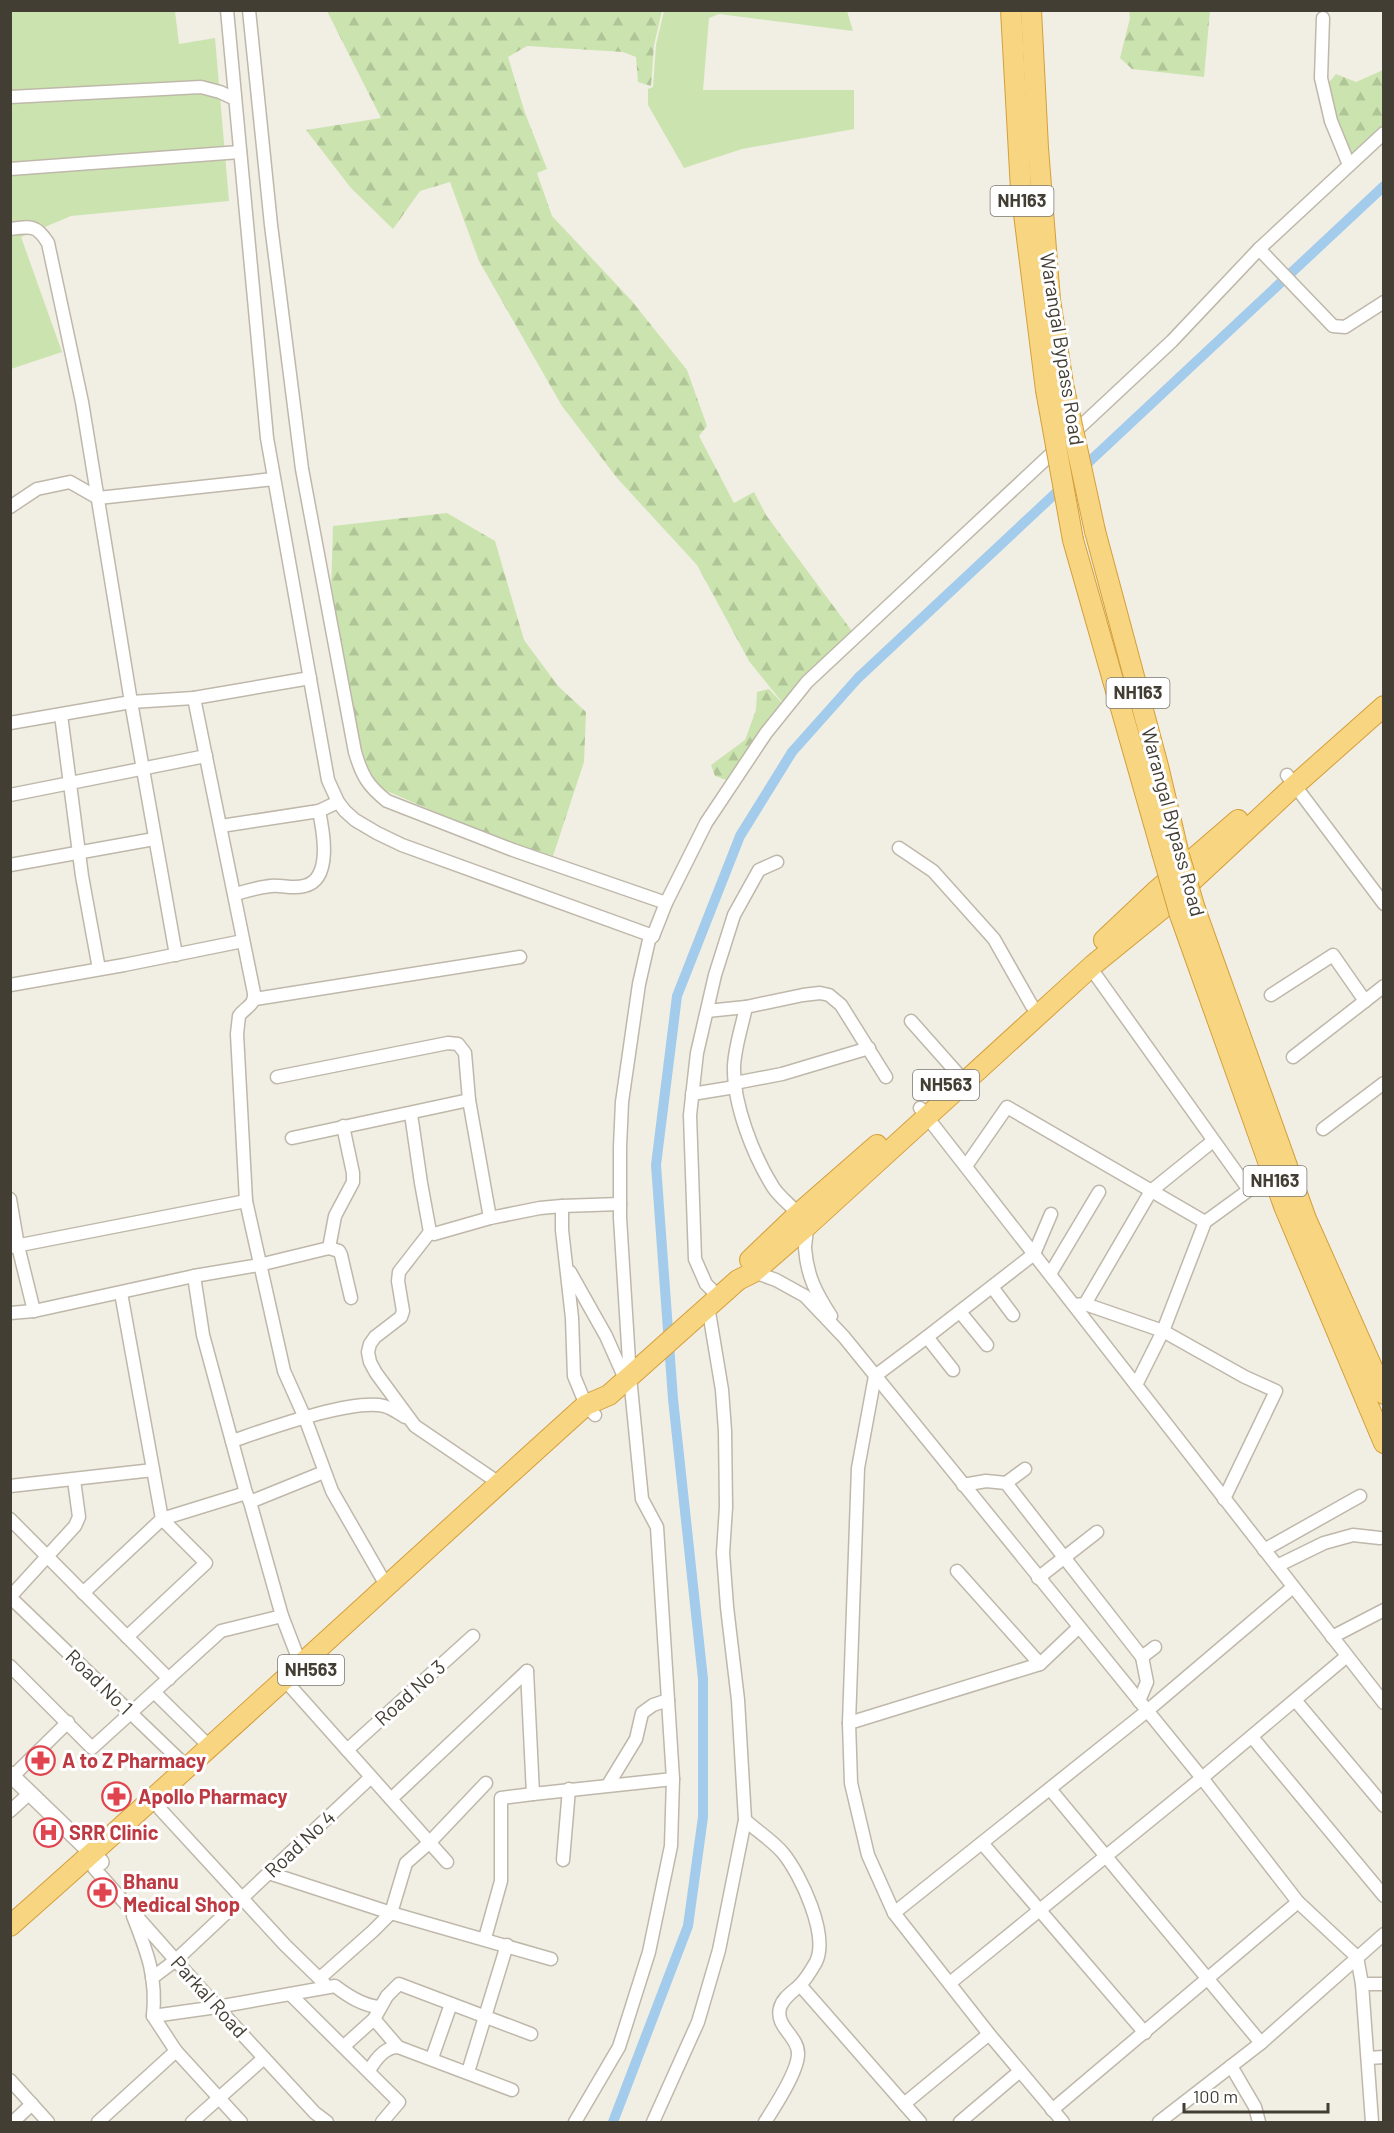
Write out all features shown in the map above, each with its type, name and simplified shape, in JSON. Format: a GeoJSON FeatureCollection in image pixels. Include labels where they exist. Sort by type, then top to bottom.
{"type":"FeatureCollection","features":[{"type":"Feature","properties":{"kind":"highway","name":"NH163"},"geometry":{"type":"LineString","coordinates":[[1011,10],[1021,190],[1054,387]]}},
{"type":"Feature","properties":{"kind":"highway","name":"Warangal Bypass Road"},"geometry":{"type":"LineString","coordinates":[[1031,10],[1054,387],[1073,540],[1187,912],[1284,1206],[1383,1443]]}},
{"type":"Feature","properties":{"kind":"highway","name":"Warangal Bypass Road"},"geometry":{"type":"LineString","coordinates":[[1054,387],[1155,755],[1170,853]]}},
{"type":"Feature","properties":{"kind":"highway","name":"NH563"},"geometry":{"type":"LineString","coordinates":[[10,1942],[96,1862],[210,1747],[498,1483],[630,1377],[707,1307],[746,1276],[746,1265],[760,1250],[802,1221],[1090,967],[1163,908],[1383,690]]}},
{"type":"Feature","properties":{"kind":"highway","name":"NH563"},"geometry":{"type":"LineString","coordinates":[[923,1113],[958,1074],[1157,890],[1383,706]]}},
{"type":"Feature","properties":{"kind":"highway","name":"Warangal Bypass Road"},"geometry":{"type":"LineString","coordinates":[[1187,912],[1306,1219],[1383,1394]]}},
{"type":"Feature","properties":{"kind":"highway","name":"NH563"},"geometry":{"type":"LineString","coordinates":[[10,1926],[96,1862],[160,1809],[590,1410]]}},
{"type":"Feature","properties":{"kind":"street"},"geometry":{"type":"LineString","coordinates":[[227,10],[267,438],[328,780],[338,802],[355,820],[402,845],[653,936]]}},
{"type":"Feature","properties":{"kind":"street"},"geometry":{"type":"LineString","coordinates":[[249,10],[271,225],[302,469],[360,770],[370,787],[387,801],[513,849],[666,903]]}},
{"type":"Feature","properties":{"kind":"street"},"geometry":{"type":"LineString","coordinates":[[1323,18],[1321,78],[1331,121],[1350,165]]}},
{"type":"Feature","properties":{"kind":"street"},"geometry":{"type":"LineString","coordinates":[[10,97],[201,87],[235,99]]}},
{"type":"Feature","properties":{"kind":"street"},"geometry":{"type":"LineString","coordinates":[[576,2122],[619,2047],[649,1952],[671,1846],[672,1779],[657,1527],[642,1499],[630,1377],[620,1204],[622,1102],[639,984],[649,940],[653,936],[666,903],[706,823],[766,733],[807,682],[1172,341],[1258,249],[1383,133]]}},
{"type":"Feature","properties":{"kind":"street"},"geometry":{"type":"LineString","coordinates":[[10,169],[240,152]]}},
{"type":"Feature","properties":{"kind":"street"},"geometry":{"type":"LineString","coordinates":[[10,229],[32,227],[40,231],[48,243],[76,371],[154,838],[176,955]]}},
{"type":"Feature","properties":{"kind":"street"},"geometry":{"type":"LineString","coordinates":[[1258,249],[1305,296],[1327,322],[1339,328],[1354,322],[1383,302]]}},
{"type":"Feature","properties":{"kind":"street"},"geometry":{"type":"LineString","coordinates":[[10,507],[37,489],[70,482],[98,498],[274,479]]}},
{"type":"Feature","properties":{"kind":"street"},"geometry":{"type":"LineString","coordinates":[[10,723],[131,702],[194,698],[310,678]]}},
{"type":"Feature","properties":{"kind":"street"},"geometry":{"type":"LineString","coordinates":[[194,698],[255,999],[252,1005],[242,1012],[237,1022],[246,1201],[259,1265],[284,1371],[305,1418],[324,1472],[332,1491],[386,1585]]}},
{"type":"Feature","properties":{"kind":"street"},"geometry":{"type":"LineString","coordinates":[[61,715],[79,853],[99,969]]}},
{"type":"Feature","properties":{"kind":"street"},"geometry":{"type":"LineString","coordinates":[[10,795],[206,756]]}},
{"type":"Feature","properties":{"kind":"street"},"geometry":{"type":"LineString","coordinates":[[1291,780],[1383,904]]}},
{"type":"Feature","properties":{"kind":"street"},"geometry":{"type":"LineString","coordinates":[[221,826],[319,811],[338,802]]}},
{"type":"Feature","properties":{"kind":"street"},"geometry":{"type":"LineString","coordinates":[[235,894],[272,886],[304,886],[315,879],[325,853],[319,811]]}},
{"type":"Feature","properties":{"kind":"street"},"geometry":{"type":"LineString","coordinates":[[10,865],[154,838]]}},
{"type":"Feature","properties":{"kind":"street"},"geometry":{"type":"LineString","coordinates":[[899,848],[933,871],[982,924],[994,939],[1032,1006]]}},
{"type":"Feature","properties":{"kind":"street"},"geometry":{"type":"LineString","coordinates":[[653,2122],[699,2022],[719,1950],[745,1820],[738,1700],[723,1553],[726,1508],[722,1390],[707,1307],[706,1284],[695,1259],[690,1115],[697,1053],[715,975],[734,915],[759,870],[777,862]]}},
{"type":"Feature","properties":{"kind":"street"},"geometry":{"type":"LineString","coordinates":[[10,985],[243,941]]}},
{"type":"Feature","properties":{"kind":"street"},"geometry":{"type":"LineString","coordinates":[[1271,995],[1333,955],[1365,1001]]}},
{"type":"Feature","properties":{"kind":"street"},"geometry":{"type":"LineString","coordinates":[[255,999],[520,957]]}},
{"type":"Feature","properties":{"kind":"street"},"geometry":{"type":"LineString","coordinates":[[1090,967],[1249,1190],[1205,1222],[1163,1331],[1136,1385]]}},
{"type":"Feature","properties":{"kind":"street"},"geometry":{"type":"LineString","coordinates":[[1293,1057],[1383,987]]}},
{"type":"Feature","properties":{"kind":"street"},"geometry":{"type":"LineString","coordinates":[[707,1011],[746,1007],[803,995],[820,993],[830,995],[841,1005],[886,1077]]}},
{"type":"Feature","properties":{"kind":"street"},"geometry":{"type":"LineString","coordinates":[[746,1007],[734,1063],[735,1094],[763,1171],[775,1191],[802,1221],[807,1265],[814,1289],[844,1337]]}},
{"type":"Feature","properties":{"kind":"street"},"geometry":{"type":"LineString","coordinates":[[911,1021],[958,1074]]}},
{"type":"Feature","properties":{"kind":"street"},"geometry":{"type":"LineString","coordinates":[[277,1077],[454,1042],[462,1047],[465,1053],[469,1100],[490,1218]]}},
{"type":"Feature","properties":{"kind":"street"},"geometry":{"type":"LineString","coordinates":[[693,1094],[782,1074],[869,1048]]}},
{"type":"Feature","properties":{"kind":"street"},"geometry":{"type":"LineString","coordinates":[[1323,1129],[1383,1083]]}},
{"type":"Feature","properties":{"kind":"street"},"geometry":{"type":"LineString","coordinates":[[292,1138],[469,1100]]}},
{"type":"Feature","properties":{"kind":"street"},"geometry":{"type":"LineString","coordinates":[[966,1166],[1007,1107],[1205,1222]]}},
{"type":"Feature","properties":{"kind":"street"},"geometry":{"type":"LineString","coordinates":[[923,1113],[1050,1274],[1079,1304],[1136,1385],[1383,1703]]}},
{"type":"Feature","properties":{"kind":"street"},"geometry":{"type":"LineString","coordinates":[[411,1114],[430,1232],[399,1272],[398,1281],[403,1311],[401,1317],[375,1337],[370,1344],[370,1362],[415,1426],[498,1483]]}},
{"type":"Feature","properties":{"kind":"street"},"geometry":{"type":"LineString","coordinates":[[329,1248],[335,1216],[353,1182],[343,1126]]}},
{"type":"Feature","properties":{"kind":"street"},"geometry":{"type":"LineString","coordinates":[[1079,1304],[1151,1191],[1213,1140]]}},
{"type":"Feature","properties":{"kind":"street"},"geometry":{"type":"LineString","coordinates":[[1050,1274],[1099,1192]]}},
{"type":"Feature","properties":{"kind":"street"},"geometry":{"type":"LineString","coordinates":[[10,1199],[14,1247],[34,1311]]}},
{"type":"Feature","properties":{"kind":"street"},"geometry":{"type":"LineString","coordinates":[[14,1247],[246,1201]]}},
{"type":"Feature","properties":{"kind":"street"},"geometry":{"type":"LineString","coordinates":[[430,1232],[434,1234],[447,1232],[490,1218],[540,1208],[620,1204]]}},
{"type":"Feature","properties":{"kind":"street"},"geometry":{"type":"LineString","coordinates":[[562,1206],[562,1230],[572,1318],[574,1376],[590,1410]]}},
{"type":"Feature","properties":{"kind":"street"},"geometry":{"type":"LineString","coordinates":[[1051,1214],[1034,1254],[875,1376],[858,1468],[849,1723],[851,1783],[868,1854],[894,1913],[988,2034],[1062,2122]]}},
{"type":"Feature","properties":{"kind":"street"},"geometry":{"type":"LineString","coordinates":[[10,1313],[34,1311],[194,1276],[259,1265],[329,1248],[339,1251],[341,1255],[351,1298]]}},
{"type":"Feature","properties":{"kind":"street"},"geometry":{"type":"LineString","coordinates":[[567,1266],[630,1377]]}},
{"type":"Feature","properties":{"kind":"street"},"geometry":{"type":"LineString","coordinates":[[194,1276],[203,1335],[231,1441],[282,1616],[300,1664]]}},
{"type":"Feature","properties":{"kind":"street"},"geometry":{"type":"LineString","coordinates":[[746,1276],[776,1280],[805,1296],[844,1337],[1202,1778],[1298,1902],[1357,1957],[1376,2116]]}},
{"type":"Feature","properties":{"kind":"street"},"geometry":{"type":"LineString","coordinates":[[992,1287],[1013,1315]]}},
{"type":"Feature","properties":{"kind":"street"},"geometry":{"type":"LineString","coordinates":[[121,1293],[162,1519],[206,1563],[127,1637]]}},
{"type":"Feature","properties":{"kind":"street"},"geometry":{"type":"LineString","coordinates":[[1079,1304],[1163,1331],[1245,1377],[1276,1391],[1224,1499]]}},
{"type":"Feature","properties":{"kind":"street"},"geometry":{"type":"LineString","coordinates":[[960,1312],[987,1345]]}},
{"type":"Feature","properties":{"kind":"street"},"geometry":{"type":"LineString","coordinates":[[927,1337],[953,1370]]}},
{"type":"Feature","properties":{"kind":"street"},"geometry":{"type":"LineString","coordinates":[[231,1441],[305,1418],[352,1407],[373,1405],[394,1410],[408,1419]]}},
{"type":"Feature","properties":{"kind":"street"},"geometry":{"type":"LineString","coordinates":[[963,1485],[986,1481],[1006,1483],[1025,1469]]}},
{"type":"Feature","properties":{"kind":"street"},"geometry":{"type":"LineString","coordinates":[[10,1486],[153,1470]]}},
{"type":"Feature","properties":{"kind":"street"},"geometry":{"type":"LineString","coordinates":[[83,1593],[162,1519],[248,1498],[324,1472]]}},
{"type":"Feature","properties":{"kind":"street"},"geometry":{"type":"LineString","coordinates":[[11,1597],[75,1526],[79,1517],[74,1480]]}},
{"type":"Feature","properties":{"kind":"street"},"geometry":{"type":"LineString","coordinates":[[1006,1483],[1142,1657],[1147,1682],[1143,1706]]}},
{"type":"Feature","properties":{"kind":"street"},"geometry":{"type":"LineString","coordinates":[[1264,1550],[1360,1496]]}},
{"type":"Feature","properties":{"kind":"street"},"geometry":{"type":"LineString","coordinates":[[10,1519],[169,1679]]}},
{"type":"Feature","properties":{"kind":"street"},"geometry":{"type":"LineString","coordinates":[[1038,1578],[1097,1532]]}},
{"type":"Feature","properties":{"kind":"street"},"geometry":{"type":"LineString","coordinates":[[1277,1566],[1324,1543],[1353,1535],[1380,1538]]}},
{"type":"Feature","properties":{"kind":"street"},"geometry":{"type":"LineString","coordinates":[[957,1571],[1040,1664]]}},
{"type":"Feature","properties":{"kind":"street"},"geometry":{"type":"LineString","coordinates":[[894,1913],[1050,1789],[1143,1706],[1293,1587]]}},
{"type":"Feature","properties":{"kind":"street","name":"Road No 1"},"geometry":{"type":"LineString","coordinates":[[11,1597],[188,1768]]}},
{"type":"Feature","properties":{"kind":"street"},"geometry":{"type":"LineString","coordinates":[[1332,1637],[1383,1610]]}},
{"type":"Feature","properties":{"kind":"street"},"geometry":{"type":"LineString","coordinates":[[10,1666],[92,1748],[221,1631],[282,1616]]}},
{"type":"Feature","properties":{"kind":"street"},"geometry":{"type":"LineString","coordinates":[[849,1723],[1040,1664],[1078,1628]]}},
{"type":"Feature","properties":{"kind":"street","name":"Road No 3"},"geometry":{"type":"LineString","coordinates":[[347,1750],[473,1636]]}},
{"type":"Feature","properties":{"kind":"street"},"geometry":{"type":"LineString","coordinates":[[1142,1657],[1155,1647]]}},
{"type":"Feature","properties":{"kind":"street"},"geometry":{"type":"LineString","coordinates":[[950,1983],[1252,1737],[1347,1656]]}},
{"type":"Feature","properties":{"kind":"street"},"geometry":{"type":"LineString","coordinates":[[391,1799],[527,1671],[533,1794]]}},
{"type":"Feature","properties":{"kind":"street"},"geometry":{"type":"LineString","coordinates":[[291,1687],[447,1862]]}},
{"type":"Feature","properties":{"kind":"street"},"geometry":{"type":"LineString","coordinates":[[154,1692],[210,1747]]}},
{"type":"Feature","properties":{"kind":"street"},"geometry":{"type":"LineString","coordinates":[[608,1785],[636,1739],[642,1713],[653,1705],[668,1700]]}},
{"type":"Feature","properties":{"kind":"street"},"geometry":{"type":"LineString","coordinates":[[1295,1700],[1383,1806]]}},
{"type":"Feature","properties":{"kind":"street"},"geometry":{"type":"LineString","coordinates":[[12,1775],[68,1722]]}},
{"type":"Feature","properties":{"kind":"street"},"geometry":{"type":"LineString","coordinates":[[1252,1737],[1383,1896]]}},
{"type":"Feature","properties":{"kind":"street","name":"Parkal Road"},"geometry":{"type":"LineString","coordinates":[[12,1775],[96,1862],[131,1909],[217,2007],[315,2113],[327,2122]]}},
{"type":"Feature","properties":{"kind":"street","name":"Road No 4"},"geometry":{"type":"LineString","coordinates":[[152,1978],[176,1960],[371,1777]]}},
{"type":"Feature","properties":{"kind":"street"},"geometry":{"type":"LineString","coordinates":[[484,1938],[501,1881],[501,1798],[672,1779]]}},
{"type":"Feature","properties":{"kind":"street"},"geometry":{"type":"LineString","coordinates":[[153,2016],[291,1995],[324,1983],[391,1912],[406,1863],[486,1783]]}},
{"type":"Feature","properties":{"kind":"street"},"geometry":{"type":"LineString","coordinates":[[563,1860],[569,1789]]}},
{"type":"Feature","properties":{"kind":"street"},"geometry":{"type":"LineString","coordinates":[[1050,1789],[1261,2043]]}},
{"type":"Feature","properties":{"kind":"street"},"geometry":{"type":"LineString","coordinates":[[10,1810],[30,1793]]}},
{"type":"Feature","properties":{"kind":"street"},"geometry":{"type":"LineString","coordinates":[[160,1809],[285,1945],[324,1983],[334,1986],[377,2013],[398,2047]]}},
{"type":"Feature","properties":{"kind":"street"},"geometry":{"type":"LineString","coordinates":[[745,1820],[783,1853],[808,1897],[820,1939],[820,1953],[815,1964],[800,1985],[789,1992],[779,2009],[781,2023],[795,2043],[799,2054],[787,2087],[771,2120]]}},
{"type":"Feature","properties":{"kind":"street"},"geometry":{"type":"LineString","coordinates":[[982,1843],[1144,2033]]}},
{"type":"Feature","properties":{"kind":"street"},"geometry":{"type":"LineString","coordinates":[[269,1873],[551,1959]]}},
{"type":"Feature","properties":{"kind":"street"},"geometry":{"type":"LineString","coordinates":[[1052,2110],[1298,1902]]}},
{"type":"Feature","properties":{"kind":"street"},"geometry":{"type":"LineString","coordinates":[[131,1909],[151,1965],[153,2016],[176,2051],[241,2122]]}},
{"type":"Feature","properties":{"kind":"street"},"geometry":{"type":"LineString","coordinates":[[1159,2122],[1261,2043],[1383,1934]]}},
{"type":"Feature","properties":{"kind":"street"},"geometry":{"type":"LineString","coordinates":[[468,2072],[507,1945]]}},
{"type":"Feature","properties":{"kind":"street"},"geometry":{"type":"LineString","coordinates":[[344,2046],[377,2013],[387,1996],[399,1984],[531,2034]]}},
{"type":"Feature","properties":{"kind":"street"},"geometry":{"type":"LineString","coordinates":[[1362,1984],[1383,1984]]}},
{"type":"Feature","properties":{"kind":"street"},"geometry":{"type":"LineString","coordinates":[[800,1985],[920,2122]]}},
{"type":"Feature","properties":{"kind":"street"},"geometry":{"type":"LineString","coordinates":[[291,1995],[399,2102],[382,2122]]}},
{"type":"Feature","properties":{"kind":"street"},"geometry":{"type":"LineString","coordinates":[[432,2058],[451,2004]]}},
{"type":"Feature","properties":{"kind":"street"},"geometry":{"type":"LineString","coordinates":[[904,2104],[988,2034]]}},
{"type":"Feature","properties":{"kind":"street"},"geometry":{"type":"LineString","coordinates":[[369,2071],[376,2060],[391,2047],[398,2047],[512,2090]]}},
{"type":"Feature","properties":{"kind":"street"},"geometry":{"type":"LineString","coordinates":[[98,2122],[176,2051]]}},
{"type":"Feature","properties":{"kind":"street"},"geometry":{"type":"LineString","coordinates":[[1368,2058],[1383,2057]]}},
{"type":"Feature","properties":{"kind":"street"},"geometry":{"type":"LineString","coordinates":[[192,2122],[264,2058]]}},
{"type":"Feature","properties":{"kind":"street"},"geometry":{"type":"LineString","coordinates":[[1231,2066],[1255,2107],[1259,2122]]}},
{"type":"Feature","properties":{"kind":"street"},"geometry":{"type":"LineString","coordinates":[[960,2122],[1020,2071]]}},
{"type":"Feature","properties":{"kind":"street"},"geometry":{"type":"LineString","coordinates":[[10,2080],[48,2122]]}},
{"type":"Feature","properties":{"kind":"street"},"geometry":{"type":"LineString","coordinates":[[13,2122],[32,2104]]}},
{"type":"Feature","properties":{"kind":"green space"},"geometry":{"type":"Polygon","coordinates":[[[10,11],[175,11],[179,44],[215,38],[229,201],[71,216],[21,237],[62,352],[11,369],[10,11]]]}},
{"type":"Feature","properties":{"kind":"green space"},"geometry":{"type":"Polygon","coordinates":[[[327,11],[662,11],[654,45],[651,86],[638,82],[636,57],[623,52],[527,46],[508,57],[525,113],[547,169],[537,173],[552,216],[631,300],[687,370],[707,426],[699,436],[734,503],[754,492],[766,515],[854,634],[782,702],[749,661],[697,565],[617,478],[562,406],[479,261],[450,182],[420,191],[393,229],[351,188],[306,130],[381,118],[327,11]]]}},
{"type":"Feature","properties":{"kind":"green space"},"geometry":{"type":"Polygon","coordinates":[[[664,11],[847,11],[853,31],[719,14],[709,18],[703,90],[854,90],[854,129],[742,149],[684,168],[648,105],[648,89],[653,87],[656,45],[664,11]]]}},
{"type":"Feature","properties":{"kind":"green space"},"geometry":{"type":"Polygon","coordinates":[[[1129,11],[1210,11],[1204,77],[1132,69],[1120,58],[1130,18],[1129,11]]]}},
{"type":"Feature","properties":{"kind":"green space"},"geometry":{"type":"Polygon","coordinates":[[[1383,70],[1383,127],[1349,158],[1333,137],[1325,120],[1322,102],[1324,91],[1336,74],[1356,82],[1383,70]]]}},
{"type":"Feature","properties":{"kind":"green space"},"geometry":{"type":"Polygon","coordinates":[[[447,513],[495,541],[524,640],[558,686],[586,712],[584,762],[553,856],[505,842],[366,782],[330,624],[333,526],[447,513]]]}},
{"type":"Feature","properties":{"kind":"green space"},"geometry":{"type":"Polygon","coordinates":[[[769,689],[782,703],[729,781],[715,776],[711,765],[745,740],[756,710],[757,692],[769,689]]]}},
{"type":"Feature","properties":{"kind":"waterway"},"geometry":{"type":"LineString","coordinates":[[613,2122],[688,1926],[703,1817],[703,1679],[673,1399],[656,1165],[677,996],[740,836],[792,752],[858,678],[1384,186]]}},
{"type":"Feature","properties":{"kind":"place","name":"A to Z Pharmacy"},"geometry":{"type":"Point","coordinates":[41,1761]}},
{"type":"Feature","properties":{"kind":"place","name":"Apollo Pharmacy"},"geometry":{"type":"Point","coordinates":[117,1797]}},
{"type":"Feature","properties":{"kind":"place","name":"SRR Clinic"},"geometry":{"type":"Point","coordinates":[48,1833]}},
{"type":"Feature","properties":{"kind":"place","name":"Bhanu Medical Shop"},"geometry":{"type":"Point","coordinates":[102,1893]}}]}
